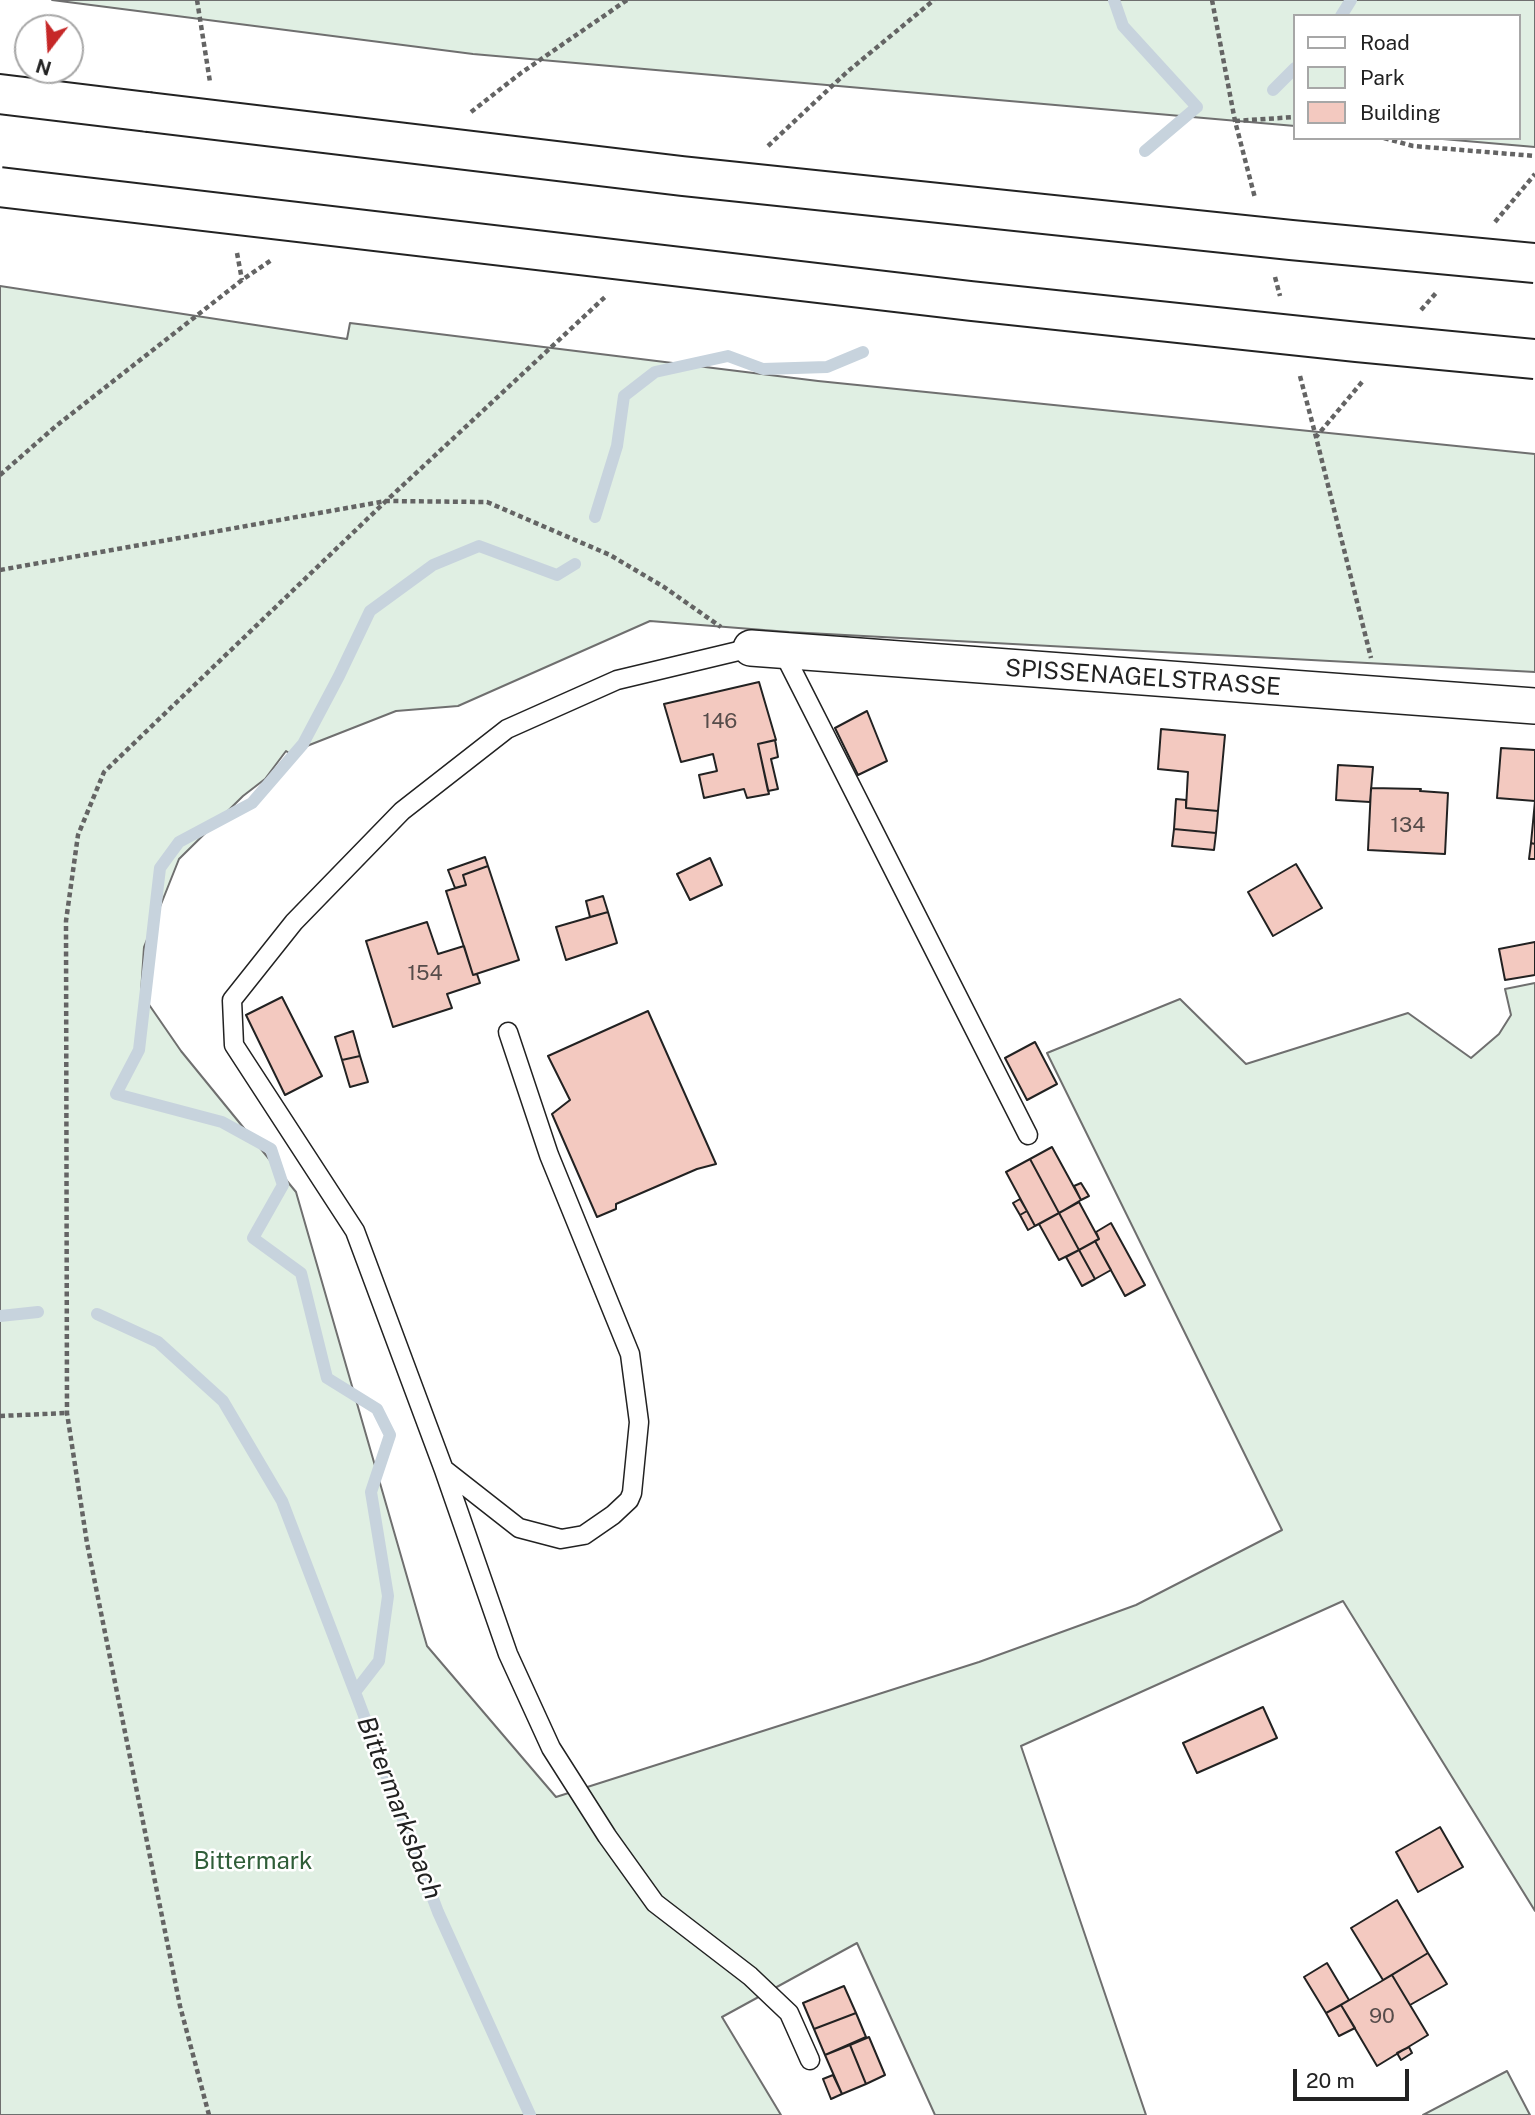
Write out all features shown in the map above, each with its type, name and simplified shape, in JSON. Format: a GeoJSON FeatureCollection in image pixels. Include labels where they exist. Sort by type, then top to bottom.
{"type":"FeatureCollection","features":[{"type":"Feature","properties":{"kind":"highway"},"geometry":{"type":"LineString","coordinates":[[0,94],[682,176],[1535,263]]}},
{"type":"Feature","properties":{"kind":"highway"},"geometry":{"type":"LineString","coordinates":[[0,187],[985,303],[1535,359]]}},
{"type":"Feature","properties":{"kind":"street","name":"SPISSENAGELSTRASSE"},"geometry":{"type":"LineString","coordinates":[[766,649],[1535,706]]}},
{"type":"Feature","properties":{"kind":"lane"},"geometry":{"type":"LineString","coordinates":[[810,2060],[789,2013],[750,1976],[655,1903],[607,1836],[551,1748],[508,1654],[444,1470],[355,1231],[234,1045],[232,1000],[294,922],[402,811],[507,729],[617,680],[766,649],[1028,1135]]}},
{"type":"Feature","properties":{"kind":"lane"},"geometry":{"type":"LineString","coordinates":[[444,1470],[519,1528],[561,1539],[584,1535],[613,1515],[629,1500],[632,1493],[639,1422],[630,1354],[549,1155],[508,1032]]}},
{"type":"Feature","properties":{"kind":"path"},"geometry":{"type":"LineString","coordinates":[[609,12],[626,0]]}},
{"type":"Feature","properties":{"kind":"path"},"geometry":{"type":"LineString","coordinates":[[1235,121],[1294,117]]}},
{"type":"Feature","properties":{"kind":"path"},"geometry":{"type":"LineString","coordinates":[[1391,140],[1413,146],[1535,156]]}},
{"type":"Feature","properties":{"kind":"path"},"geometry":{"type":"LineString","coordinates":[[1491,226],[1535,174]]}},
{"type":"Feature","properties":{"kind":"path"},"geometry":{"type":"LineString","coordinates":[[0,475],[56,426],[242,280]]}},
{"type":"Feature","properties":{"kind":"path"},"geometry":{"type":"LineString","coordinates":[[1421,311],[1439,290]]}},
{"type":"Feature","properties":{"kind":"path"},"geometry":{"type":"LineString","coordinates":[[1369,374],[1316,437],[1381,696]]}},
{"type":"Feature","properties":{"kind":"path"},"geometry":{"type":"LineString","coordinates":[[0,570],[386,501],[487,502],[610,555],[766,649]]}},
{"type":"Feature","properties":{"kind":"path"},"geometry":{"type":"LineString","coordinates":[[0,1416],[66,1413]]}},
{"type":"Feature","properties":{"kind":"green space"},"geometry":{"type":"Polygon","coordinates":[[[52,0],[1535,0],[1535,147],[1454,140],[1521,140],[1521,14],[1294,14],[1294,126],[473,54],[52,0]]]}},
{"type":"Feature","properties":{"kind":"green space","name":"Bittermark"},"geometry":{"type":"Polygon","coordinates":[[[0,286],[347,339],[350,323],[818,381],[1535,454],[1535,672],[789,632],[650,621],[458,706],[396,711],[289,753],[286,751],[265,779],[243,796],[179,859],[144,947],[141,993],[181,1051],[296,1192],[427,1646],[556,1797],[979,1662],[1136,1605],[1282,1530],[1047,1053],[1180,999],[1246,1064],[1408,1013],[1471,1058],[1499,1034],[1511,1015],[1505,989],[1535,983],[1535,1911],[1343,1601],[1021,1746],[1146,2115],[935,2115],[857,1943],[722,2017],[781,2115],[0,2115],[0,286]]]}},
{"type":"Feature","properties":{"kind":"green space"},"geometry":{"type":"Polygon","coordinates":[[[1507,2071],[1530,2115],[1423,2115],[1507,2071]]]}},
{"type":"Feature","properties":{"kind":"building"},"geometry":{"type":"Polygon","coordinates":[[[759,682],[776,740],[758,744],[769,794],[747,798],[744,789],[704,798],[699,775],[717,771],[713,754],[681,762],[664,704],[759,682]]]}},
{"type":"Feature","properties":{"kind":"building"},"geometry":{"type":"Polygon","coordinates":[[[867,711],[887,761],[858,775],[835,728],[867,711]]]}},
{"type":"Feature","properties":{"kind":"building"},"geometry":{"type":"Polygon","coordinates":[[[1161,729],[1225,735],[1218,811],[1186,808],[1188,772],[1158,769],[1161,729]]]}},
{"type":"Feature","properties":{"kind":"building"},"geometry":{"type":"Polygon","coordinates":[[[775,740],[778,757],[771,759],[778,789],[768,791],[758,744],[775,740]]]}},
{"type":"Feature","properties":{"kind":"building"},"geometry":{"type":"Polygon","coordinates":[[[1501,748],[1535,750],[1535,801],[1497,798],[1501,748]]]}},
{"type":"Feature","properties":{"kind":"building"},"geometry":{"type":"Polygon","coordinates":[[[1338,765],[1373,767],[1370,802],[1336,800],[1338,765]]]}},
{"type":"Feature","properties":{"kind":"building"},"geometry":{"type":"Polygon","coordinates":[[[1371,788],[1421,789],[1420,791],[1448,793],[1445,854],[1368,850],[1371,788]]]}},
{"type":"Feature","properties":{"kind":"building"},"geometry":{"type":"Polygon","coordinates":[[[1176,799],[1186,800],[1186,808],[1218,811],[1216,833],[1174,829],[1176,799]]]}},
{"type":"Feature","properties":{"kind":"building"},"geometry":{"type":"Polygon","coordinates":[[[1535,801],[1535,844],[1531,843],[1535,801]]]}},
{"type":"Feature","properties":{"kind":"building"},"geometry":{"type":"Polygon","coordinates":[[[1174,829],[1216,833],[1214,850],[1172,846],[1174,829]]]}},
{"type":"Feature","properties":{"kind":"building"},"geometry":{"type":"Polygon","coordinates":[[[1531,843],[1535,844],[1535,859],[1529,859],[1531,843]]]}},
{"type":"Feature","properties":{"kind":"building"},"geometry":{"type":"Polygon","coordinates":[[[485,857],[488,866],[463,875],[466,885],[455,888],[448,870],[485,857]]]}},
{"type":"Feature","properties":{"kind":"building"},"geometry":{"type":"Polygon","coordinates":[[[710,858],[722,885],[690,900],[677,874],[710,858]]]}},
{"type":"Feature","properties":{"kind":"building"},"geometry":{"type":"Polygon","coordinates":[[[1296,864],[1322,908],[1273,936],[1248,892],[1296,864]]]}},
{"type":"Feature","properties":{"kind":"building"},"geometry":{"type":"Polygon","coordinates":[[[488,866],[519,960],[473,975],[446,891],[466,885],[463,875],[488,866]]]}},
{"type":"Feature","properties":{"kind":"building"},"geometry":{"type":"Polygon","coordinates":[[[603,896],[608,912],[590,917],[586,901],[603,896]]]}},
{"type":"Feature","properties":{"kind":"building"},"geometry":{"type":"Polygon","coordinates":[[[608,912],[617,943],[566,960],[556,927],[608,912]]]}},
{"type":"Feature","properties":{"kind":"building"},"geometry":{"type":"Polygon","coordinates":[[[427,922],[438,954],[464,946],[473,975],[477,974],[480,983],[447,994],[452,1008],[393,1027],[366,941],[427,922]]]}},
{"type":"Feature","properties":{"kind":"building"},"geometry":{"type":"Polygon","coordinates":[[[1535,942],[1535,975],[1505,980],[1499,949],[1535,942]]]}},
{"type":"Feature","properties":{"kind":"building"},"geometry":{"type":"Polygon","coordinates":[[[282,997],[322,1076],[285,1095],[246,1015],[282,997]]]}},
{"type":"Feature","properties":{"kind":"building"},"geometry":{"type":"Polygon","coordinates":[[[648,1011],[716,1164],[697,1169],[616,1204],[616,1209],[597,1217],[552,1114],[570,1100],[548,1056],[648,1011]]]}},
{"type":"Feature","properties":{"kind":"building"},"geometry":{"type":"Polygon","coordinates":[[[353,1031],[360,1056],[342,1060],[335,1037],[353,1031]]]}},
{"type":"Feature","properties":{"kind":"building"},"geometry":{"type":"Polygon","coordinates":[[[1035,1042],[1057,1084],[1027,1100],[1005,1058],[1035,1042]]]}},
{"type":"Feature","properties":{"kind":"building"},"geometry":{"type":"Polygon","coordinates":[[[360,1056],[368,1082],[350,1087],[342,1060],[360,1056]]]}},
{"type":"Feature","properties":{"kind":"building"},"geometry":{"type":"Polygon","coordinates":[[[1052,1147],[1081,1200],[1059,1213],[1030,1159],[1052,1147]]]}},
{"type":"Feature","properties":{"kind":"building"},"geometry":{"type":"Polygon","coordinates":[[[1030,1159],[1059,1213],[1035,1226],[1006,1172],[1030,1159]]]}},
{"type":"Feature","properties":{"kind":"building"},"geometry":{"type":"Polygon","coordinates":[[[1081,1183],[1089,1196],[1081,1200],[1074,1186],[1081,1183]]]}},
{"type":"Feature","properties":{"kind":"building"},"geometry":{"type":"Polygon","coordinates":[[[1020,1199],[1027,1211],[1020,1215],[1013,1203],[1020,1199]]]}},
{"type":"Feature","properties":{"kind":"building"},"geometry":{"type":"Polygon","coordinates":[[[1079,1202],[1099,1239],[1079,1250],[1059,1213],[1079,1202]]]}},
{"type":"Feature","properties":{"kind":"building"},"geometry":{"type":"Polygon","coordinates":[[[1027,1211],[1035,1226],[1028,1230],[1020,1215],[1027,1211]]]}},
{"type":"Feature","properties":{"kind":"building"},"geometry":{"type":"Polygon","coordinates":[[[1059,1213],[1079,1250],[1059,1260],[1039,1224],[1059,1213]]]}},
{"type":"Feature","properties":{"kind":"building"},"geometry":{"type":"Polygon","coordinates":[[[1111,1223],[1145,1285],[1125,1296],[1095,1241],[1099,1239],[1096,1232],[1111,1223]]]}},
{"type":"Feature","properties":{"kind":"building"},"geometry":{"type":"Polygon","coordinates":[[[1095,1241],[1111,1270],[1095,1279],[1079,1250],[1095,1241]]]}},
{"type":"Feature","properties":{"kind":"building"},"geometry":{"type":"Polygon","coordinates":[[[1079,1250],[1095,1279],[1082,1286],[1066,1257],[1079,1250]]]}},
{"type":"Feature","properties":{"kind":"building"},"geometry":{"type":"Polygon","coordinates":[[[1263,1707],[1277,1738],[1197,1773],[1183,1743],[1263,1707]]]}},
{"type":"Feature","properties":{"kind":"building"},"geometry":{"type":"Polygon","coordinates":[[[1440,1827],[1463,1867],[1418,1892],[1396,1852],[1440,1827]]]}},
{"type":"Feature","properties":{"kind":"building"},"geometry":{"type":"Polygon","coordinates":[[[1397,1900],[1428,1953],[1383,1980],[1351,1928],[1397,1900]]]}},
{"type":"Feature","properties":{"kind":"building"},"geometry":{"type":"Polygon","coordinates":[[[1428,1953],[1447,1984],[1410,2005],[1392,1975],[1428,1953]]]}},
{"type":"Feature","properties":{"kind":"building"},"geometry":{"type":"Polygon","coordinates":[[[1327,1963],[1349,2000],[1326,2013],[1304,1977],[1327,1963]]]}},
{"type":"Feature","properties":{"kind":"building"},"geometry":{"type":"Polygon","coordinates":[[[1392,1975],[1428,2035],[1377,2066],[1341,2005],[1392,1975]]]}},
{"type":"Feature","properties":{"kind":"building"},"geometry":{"type":"Polygon","coordinates":[[[844,1986],[856,2013],[814,2029],[803,2003],[844,1986]]]}},
{"type":"Feature","properties":{"kind":"building"},"geometry":{"type":"Polygon","coordinates":[[[1341,2005],[1355,2028],[1339,2036],[1326,2013],[1341,2005]]]}},
{"type":"Feature","properties":{"kind":"building"},"geometry":{"type":"Polygon","coordinates":[[[856,2013],[866,2037],[825,2055],[814,2029],[856,2013]]]}},
{"type":"Feature","properties":{"kind":"building"},"geometry":{"type":"Polygon","coordinates":[[[869,2037],[885,2075],[866,2084],[850,2045],[869,2037]]]}},
{"type":"Feature","properties":{"kind":"building"},"geometry":{"type":"Polygon","coordinates":[[[850,2045],[866,2084],[842,2094],[825,2055],[850,2045]]]}},
{"type":"Feature","properties":{"kind":"building"},"geometry":{"type":"Polygon","coordinates":[[[1409,2047],[1412,2053],[1401,2060],[1397,2053],[1409,2047]]]}},
{"type":"Feature","properties":{"kind":"building"},"geometry":{"type":"Polygon","coordinates":[[[833,2075],[842,2094],[831,2099],[823,2079],[833,2075]]]}},
{"type":"Feature","properties":{"kind":"waterway"},"geometry":{"type":"LineString","coordinates":[[1114,0],[1123,26],[1197,107],[1145,151]]}},
{"type":"Feature","properties":{"kind":"waterway","name":"Bittermarksbach"},"geometry":{"type":"LineString","coordinates":[[1342,14],[1351,0]]}},
{"type":"Feature","properties":{"kind":"waterway","name":"Bittermarksbach"},"geometry":{"type":"LineString","coordinates":[[1273,90],[1294,69]]}},
{"type":"Feature","properties":{"kind":"waterway","name":"Bittermarksbach"},"geometry":{"type":"LineString","coordinates":[[595,517],[617,446],[624,396],[655,372],[728,356],[763,369],[827,367],[863,352]]}},
{"type":"Feature","properties":{"kind":"waterway","name":"Bittermarksbach"},"geometry":{"type":"LineString","coordinates":[[530,2115],[438,1912],[355,1692],[379,1661],[388,1596],[371,1492],[390,1435],[377,1409],[327,1378],[301,1273],[253,1238],[283,1185],[271,1149],[222,1122],[116,1094],[139,1050],[160,868],[179,842],[252,803],[303,744],[370,611],[433,565],[479,546],[557,575],[575,564]]}},
{"type":"Feature","properties":{"kind":"waterway"},"geometry":{"type":"LineString","coordinates":[[0,1316],[38,1312]]}},
{"type":"Feature","properties":{"kind":"waterway"},"geometry":{"type":"LineString","coordinates":[[97,1314],[158,1342],[223,1401],[282,1501],[355,1692]]}}]}
